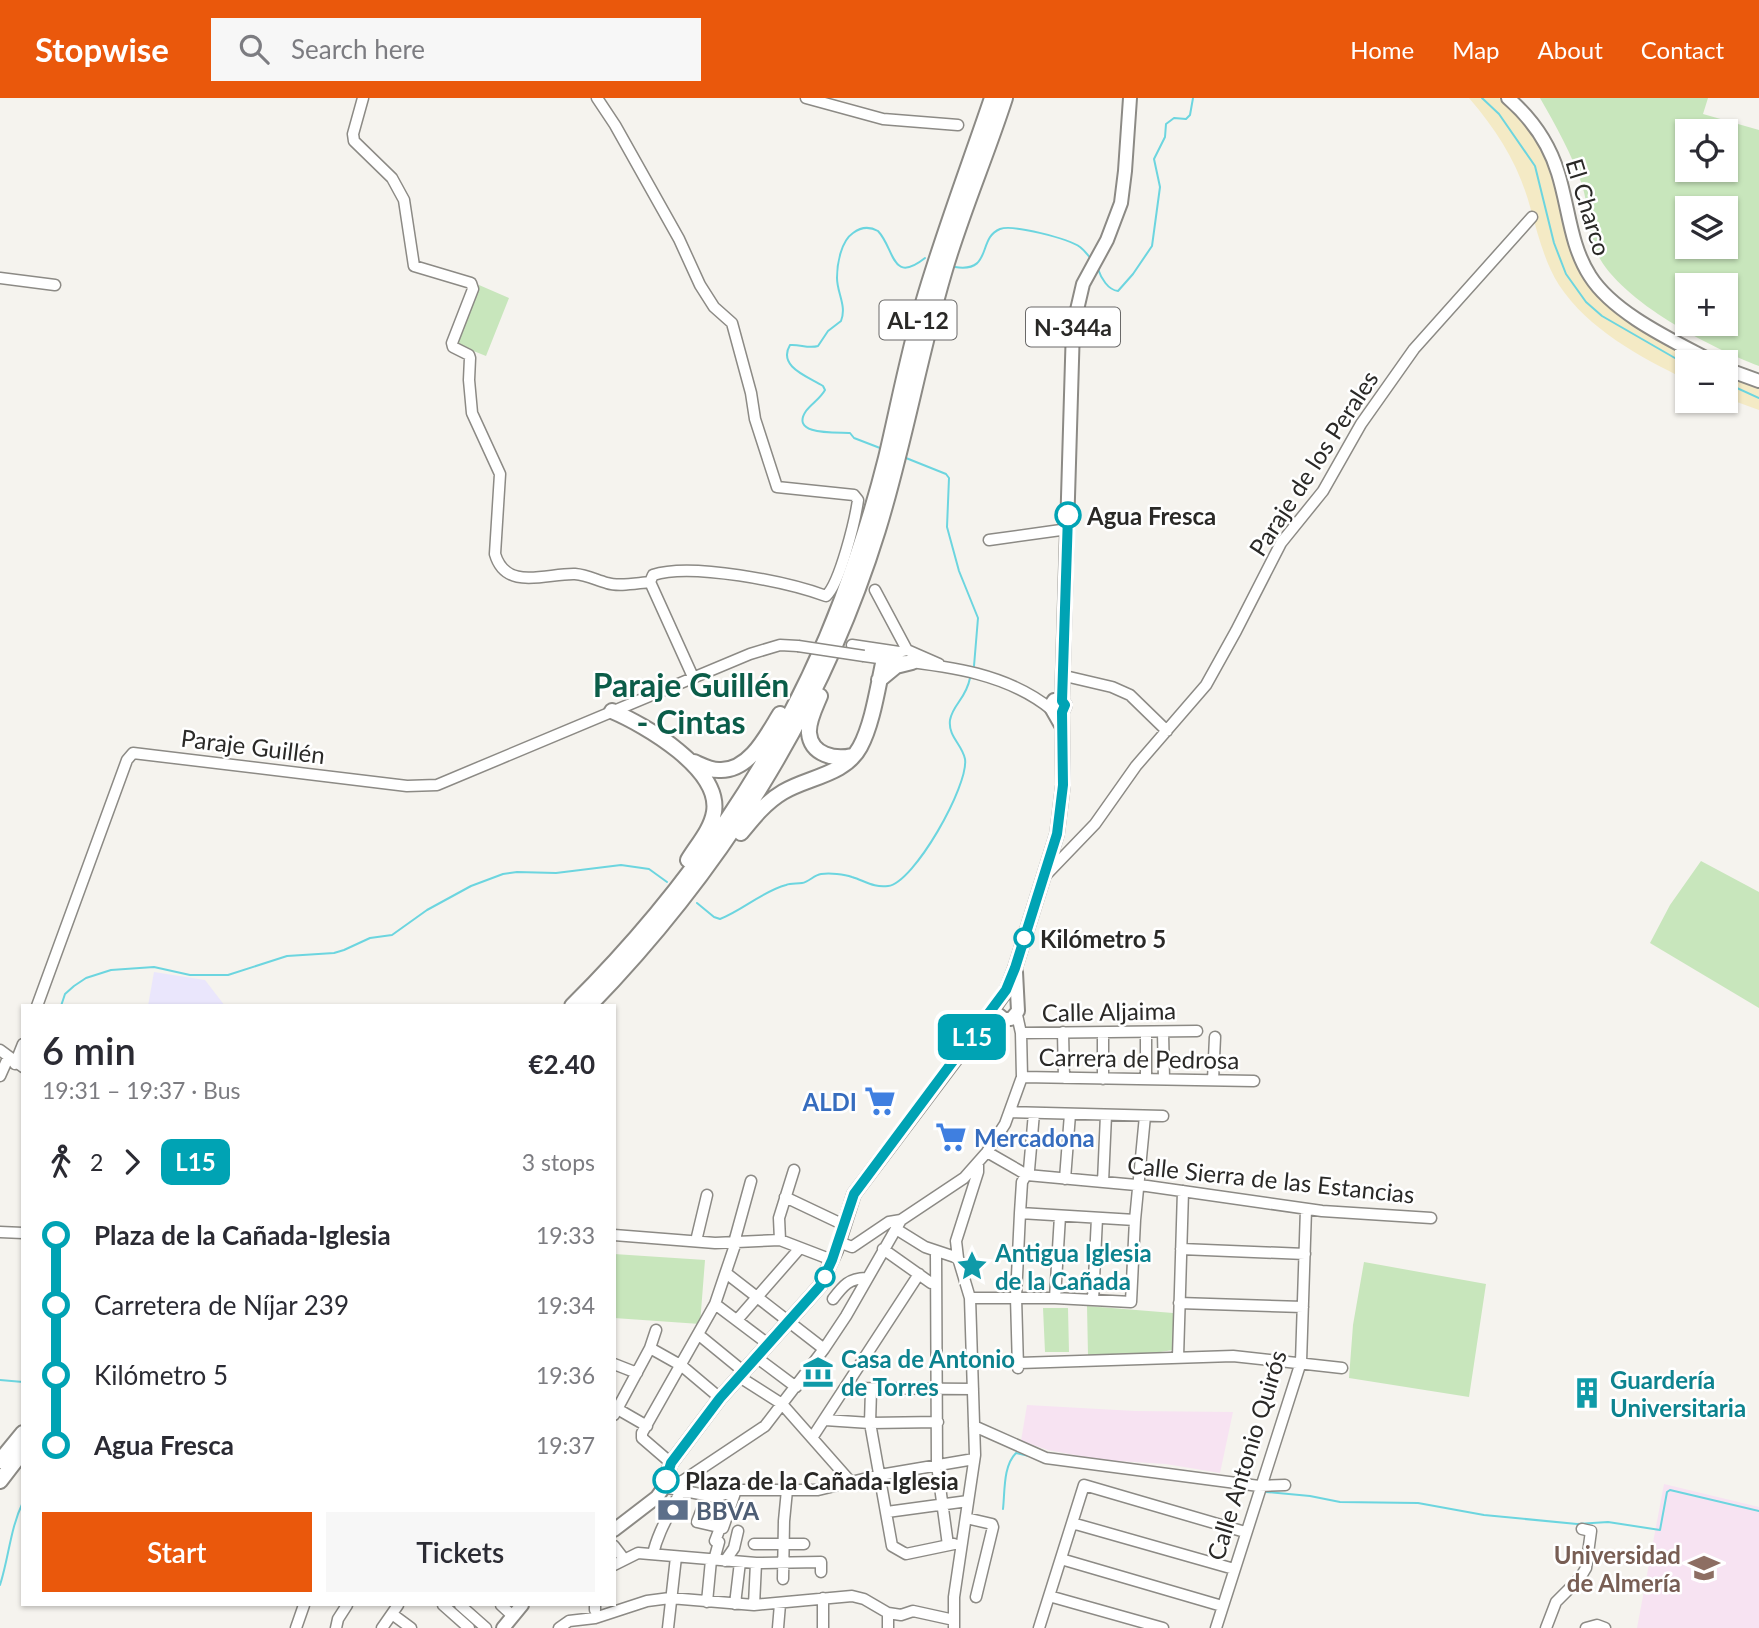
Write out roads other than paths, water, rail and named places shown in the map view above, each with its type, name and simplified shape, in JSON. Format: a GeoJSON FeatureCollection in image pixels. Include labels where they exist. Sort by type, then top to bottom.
{"type":"FeatureCollection","features":[{"type":"Feature","properties":{"kind":"highway","name":"AL-12"},"geometry":{"type":"LineString","coordinates":[[574,1004],[612,966],[685,878],[741,799],[790,715],[828,634],[874,504],[929,281],[992,98]]}},
{"type":"Feature","properties":{"kind":"highway","name":"AL-12"},"geometry":{"type":"LineString","coordinates":[[591,1004],[665,922],[730,836],[774,767],[824,671],[846,621],[890,488],[944,271],[1004,98]]}},
{"type":"Feature","properties":{"kind":"highway"},"geometry":{"type":"LineString","coordinates":[[846,621],[809,732],[821,752],[831,758],[853,756]]}},
{"type":"Feature","properties":{"kind":"highway"},"geometry":{"type":"LineString","coordinates":[[690,761],[720,770],[750,757],[828,634]]}},
{"type":"Feature","properties":{"kind":"highway"},"geometry":{"type":"LineString","coordinates":[[864,656],[872,663],[879,680]]}},
{"type":"Feature","properties":{"kind":"highway"},"geometry":{"type":"LineString","coordinates":[[879,680],[909,656]]}},
{"type":"Feature","properties":{"kind":"highway"},"geometry":{"type":"LineString","coordinates":[[665,922],[768,803],[792,787],[829,773],[853,756],[864,736],[884,659]]}},
{"type":"Feature","properties":{"kind":"highway"},"geometry":{"type":"LineString","coordinates":[[612,966],[678,875],[711,822],[714,811],[710,784],[690,761],[618,709]]}},
{"type":"Feature","properties":{"kind":"highway"},"geometry":{"type":"LineString","coordinates":[[0,1461],[21,1435]]}},
{"type":"Feature","properties":{"kind":"highway"},"geometry":{"type":"LineString","coordinates":[[0,1481],[21,1454]]}},
{"type":"Feature","properties":{"kind":"main road","name":"N-344a"},"geometry":{"type":"LineString","coordinates":[[1053,706],[1065,676],[1074,318],[1083,284],[1107,240],[1121,203],[1130,98]]}},
{"type":"Feature","properties":{"kind":"main road","name":"El Charco"},"geometry":{"type":"LineString","coordinates":[[1508,98],[1521,109],[1545,141],[1558,173],[1578,253],[1597,286],[1626,311],[1693,350]]}},
{"type":"Feature","properties":{"kind":"main road"},"geometry":{"type":"LineString","coordinates":[[1738,374],[1759,382]]}},
{"type":"Feature","properties":{"kind":"main road"},"geometry":{"type":"LineString","coordinates":[[995,1009],[1015,968],[1052,855],[1060,816],[1063,730],[1053,706]]}},
{"type":"Feature","properties":{"kind":"main road"},"geometry":{"type":"LineString","coordinates":[[995,1009],[1007,1019],[1017,1015],[1019,1007],[1015,968]]}},
{"type":"Feature","properties":{"kind":"main road"},"geometry":{"type":"LineString","coordinates":[[616,1528],[657,1497],[671,1463],[720,1398],[813,1296],[832,1260],[850,1202],[859,1187],[995,1009],[1009,996],[1017,1000]]}},
{"type":"Feature","properties":{"kind":"main road"},"geometry":{"type":"LineString","coordinates":[[503,1628],[521,1606]]}},
{"type":"Feature","properties":{"kind":"street"},"geometry":{"type":"LineString","coordinates":[[363,98],[353,134],[354,141],[387,172],[404,201],[414,266],[471,283],[473,289],[452,342],[453,347],[470,358],[472,413],[500,474],[495,554],[498,565],[506,572],[522,578],[574,574],[609,584],[650,582]]}},
{"type":"Feature","properties":{"kind":"street"},"geometry":{"type":"LineString","coordinates":[[597,98],[679,239],[700,285],[714,307],[732,323],[755,418],[777,487],[854,495],[858,500],[840,573],[826,596],[783,584],[700,572],[664,571],[653,575],[650,582],[693,677]]}},
{"type":"Feature","properties":{"kind":"street"},"geometry":{"type":"LineString","coordinates":[[806,98],[883,119],[958,125]]}},
{"type":"Feature","properties":{"kind":"street","name":"Paraje de los Perales"},"geometry":{"type":"LineString","coordinates":[[1044,877],[1095,824],[1136,766],[1212,675],[1281,543],[1323,491],[1361,425],[1413,349],[1532,217]]}},
{"type":"Feature","properties":{"kind":"street"},"geometry":{"type":"LineString","coordinates":[[0,278],[55,285]]}},
{"type":"Feature","properties":{"kind":"street"},"geometry":{"type":"LineString","coordinates":[[989,540],[1068,529]]}},
{"type":"Feature","properties":{"kind":"street"},"geometry":{"type":"LineString","coordinates":[[875,590],[909,656]]}},
{"type":"Feature","properties":{"kind":"street"},"geometry":{"type":"LineString","coordinates":[[618,709],[693,677],[780,645],[884,659],[909,656]]}},
{"type":"Feature","properties":{"kind":"street"},"geometry":{"type":"LineString","coordinates":[[852,645],[899,652],[942,667],[997,679],[1053,706]]}},
{"type":"Feature","properties":{"kind":"street"},"geometry":{"type":"LineString","coordinates":[[1065,676],[1112,687],[1130,695],[1167,731]]}},
{"type":"Feature","properties":{"kind":"street","name":"Paraje Guillén"},"geometry":{"type":"LineString","coordinates":[[38,1004],[127,760],[132,753],[424,787],[437,785],[618,709]]}},
{"type":"Feature","properties":{"kind":"street"},"geometry":{"type":"LineString","coordinates":[[664,1484],[681,1482],[765,1426],[846,1316],[899,1224],[943,1194],[978,1165],[1010,1112],[1022,1077],[1021,1033],[1017,1015]]}},
{"type":"Feature","properties":{"kind":"street","name":"Calle Aljaima"},"geometry":{"type":"LineString","coordinates":[[1021,1033],[1197,1031]]}},
{"type":"Feature","properties":{"kind":"street"},"geometry":{"type":"LineString","coordinates":[[1063,1032],[1064,1078]]}},
{"type":"Feature","properties":{"kind":"street"},"geometry":{"type":"LineString","coordinates":[[1103,1032],[1103,1079]]}},
{"type":"Feature","properties":{"kind":"street"},"geometry":{"type":"LineString","coordinates":[[1146,1032],[1146,1079]]}},
{"type":"Feature","properties":{"kind":"street"},"geometry":{"type":"LineString","coordinates":[[1163,1032],[1164,1079]]}},
{"type":"Feature","properties":{"kind":"street"},"geometry":{"type":"LineString","coordinates":[[1213,1080],[1215,1037]]}},
{"type":"Feature","properties":{"kind":"street"},"geometry":{"type":"LineString","coordinates":[[0,1076],[11,1060]]}},
{"type":"Feature","properties":{"kind":"street","name":"Carrera de Pedrosa"},"geometry":{"type":"LineString","coordinates":[[1022,1077],[1254,1081]]}},
{"type":"Feature","properties":{"kind":"street"},"geometry":{"type":"LineString","coordinates":[[1010,1112],[1163,1116]]}},
{"type":"Feature","properties":{"kind":"street"},"geometry":{"type":"LineString","coordinates":[[1034,1113],[1029,1170],[1022,1182],[1020,1213],[1016,1297],[1018,1366],[1233,1356],[1342,1368]]}},
{"type":"Feature","properties":{"kind":"street"},"geometry":{"type":"LineString","coordinates":[[1065,1179],[1070,1114]]}},
{"type":"Feature","properties":{"kind":"street"},"geometry":{"type":"LineString","coordinates":[[1103,1182],[1106,1115]]}},
{"type":"Feature","properties":{"kind":"street"},"geometry":{"type":"LineString","coordinates":[[970,1298],[1055,1297],[1131,1302],[1144,1116]]}},
{"type":"Feature","properties":{"kind":"street","name":"Calle Sierra de las Estancias"},"geometry":{"type":"LineString","coordinates":[[987,1152],[1027,1175],[1183,1191],[1307,1209],[1431,1218]]}},
{"type":"Feature","properties":{"kind":"street"},"geometry":{"type":"LineString","coordinates":[[559,1628],[569,1621],[670,1598],[754,1605],[852,1596],[888,1613],[901,1615],[914,1611],[954,1624],[954,1597],[974,1459],[970,1298],[958,1258],[956,1241],[978,1165]]}},
{"type":"Feature","properties":{"kind":"street"},"geometry":{"type":"LineString","coordinates":[[780,1240],[779,1218],[794,1170]]}},
{"type":"Feature","properties":{"kind":"street"},"geometry":{"type":"LineString","coordinates":[[671,1463],[642,1438],[642,1433],[715,1304],[736,1242],[751,1181]]}},
{"type":"Feature","properties":{"kind":"street"},"geometry":{"type":"LineString","coordinates":[[1178,1357],[1183,1191]]}},
{"type":"Feature","properties":{"kind":"street"},"geometry":{"type":"LineString","coordinates":[[696,1241],[707,1195]]}},
{"type":"Feature","properties":{"kind":"street"},"geometry":{"type":"LineString","coordinates":[[785,1197],[844,1225]]}},
{"type":"Feature","properties":{"kind":"street","name":"Calle Antonio Quirós"},"geometry":{"type":"LineString","coordinates":[[1216,1628],[1301,1362],[1307,1209]]}},
{"type":"Feature","properties":{"kind":"street"},"geometry":{"type":"LineString","coordinates":[[1020,1213],[1135,1220]]}},
{"type":"Feature","properties":{"kind":"street"},"geometry":{"type":"LineString","coordinates":[[1055,1297],[1060,1216]]}},
{"type":"Feature","properties":{"kind":"street"},"geometry":{"type":"LineString","coordinates":[[1093,1300],[1097,1218]]}},
{"type":"Feature","properties":{"kind":"street"},"geometry":{"type":"LineString","coordinates":[[839,1242],[852,1247],[889,1222],[899,1224],[936,1251],[958,1258]]}},
{"type":"Feature","properties":{"kind":"street"},"geometry":{"type":"LineString","coordinates":[[0,1232],[21,1233]]}},
{"type":"Feature","properties":{"kind":"street"},"geometry":{"type":"LineString","coordinates":[[616,1235],[696,1241],[780,1240],[832,1260]]}},
{"type":"Feature","properties":{"kind":"street"},"geometry":{"type":"LineString","coordinates":[[737,1320],[800,1248]]}},
{"type":"Feature","properties":{"kind":"street"},"geometry":{"type":"LineString","coordinates":[[883,1249],[931,1283],[936,1283]]}},
{"type":"Feature","properties":{"kind":"street"},"geometry":{"type":"LineString","coordinates":[[1181,1249],[1305,1254]]}},
{"type":"Feature","properties":{"kind":"street"},"geometry":{"type":"LineString","coordinates":[[936,1251],[937,1465],[948,1545]]}},
{"type":"Feature","properties":{"kind":"street"},"geometry":{"type":"LineString","coordinates":[[726,1273],[824,1349]]}},
{"type":"Feature","properties":{"kind":"street"},"geometry":{"type":"LineString","coordinates":[[812,1438],[919,1274]]}},
{"type":"Feature","properties":{"kind":"street"},"geometry":{"type":"LineString","coordinates":[[832,1299],[845,1283],[856,1278],[866,1278]]}},
{"type":"Feature","properties":{"kind":"street"},"geometry":{"type":"LineString","coordinates":[[1179,1303],[1303,1307]]}},
{"type":"Feature","properties":{"kind":"street"},"geometry":{"type":"LineString","coordinates":[[715,1304],[768,1344]]}},
{"type":"Feature","properties":{"kind":"street"},"geometry":{"type":"LineString","coordinates":[[647,1426],[616,1410],[650,1348],[656,1330]]}},
{"type":"Feature","properties":{"kind":"street"},"geometry":{"type":"LineString","coordinates":[[699,1335],[741,1374],[782,1404],[849,1481]]}},
{"type":"Feature","properties":{"kind":"street"},"geometry":{"type":"LineString","coordinates":[[650,1348],[682,1366],[720,1398]]}},
{"type":"Feature","properties":{"kind":"street"},"geometry":{"type":"LineString","coordinates":[[756,1357],[796,1387]]}},
{"type":"Feature","properties":{"kind":"street"},"geometry":{"type":"LineString","coordinates":[[616,1365],[637,1373]]}},
{"type":"Feature","properties":{"kind":"street"},"geometry":{"type":"LineString","coordinates":[[845,1388],[973,1389]]}},
{"type":"Feature","properties":{"kind":"street"},"geometry":{"type":"LineString","coordinates":[[871,1390],[870,1423],[892,1546],[906,1554],[963,1542]]}},
{"type":"Feature","properties":{"kind":"street"},"geometry":{"type":"LineString","coordinates":[[825,1420],[870,1423],[937,1422]]}},
{"type":"Feature","properties":{"kind":"street"},"geometry":{"type":"LineString","coordinates":[[974,1426],[1046,1458],[1259,1488],[1285,1485]]}},
{"type":"Feature","properties":{"kind":"street"},"geometry":{"type":"LineString","coordinates":[[664,1484],[716,1497],[736,1490],[818,1490],[849,1481],[974,1459]]}},
{"type":"Feature","properties":{"kind":"street"},"geometry":{"type":"LineString","coordinates":[[1039,1628],[1084,1485],[1245,1532]]}},
{"type":"Feature","properties":{"kind":"street"},"geometry":{"type":"LineString","coordinates":[[653,1554],[658,1532],[666,1522],[681,1490]]}},
{"type":"Feature","properties":{"kind":"street"},"geometry":{"type":"LineString","coordinates":[[707,1602],[712,1560],[719,1542],[715,1541],[720,1528],[723,1528],[736,1490]]}},
{"type":"Feature","properties":{"kind":"street"},"geometry":{"type":"LineString","coordinates":[[783,1579],[787,1490]]}},
{"type":"Feature","properties":{"kind":"street"},"geometry":{"type":"LineString","coordinates":[[707,1496],[697,1522],[720,1528]]}},
{"type":"Feature","properties":{"kind":"street"},"geometry":{"type":"LineString","coordinates":[[887,1512],[968,1501]]}},
{"type":"Feature","properties":{"kind":"street"},"geometry":{"type":"LineString","coordinates":[[966,1518],[992,1524],[993,1527],[976,1597]]}},
{"type":"Feature","properties":{"kind":"street"},"geometry":{"type":"LineString","coordinates":[[1072,1523],[1234,1569]]}},
{"type":"Feature","properties":{"kind":"street"},"geometry":{"type":"LineString","coordinates":[[1546,1628],[1556,1602],[1580,1578],[1586,1568],[1591,1531],[1582,1529]]}},
{"type":"Feature","properties":{"kind":"street"},"geometry":{"type":"LineString","coordinates":[[725,1561],[734,1548],[737,1531]]}},
{"type":"Feature","properties":{"kind":"street"},"geometry":{"type":"LineString","coordinates":[[754,1544],[804,1544]]}},
{"type":"Feature","properties":{"kind":"street"},"geometry":{"type":"LineString","coordinates":[[616,1549],[624,1559]]}},
{"type":"Feature","properties":{"kind":"street"},"geometry":{"type":"LineString","coordinates":[[616,1564],[638,1553],[756,1563],[821,1562],[821,1572]]}},
{"type":"Feature","properties":{"kind":"street"},"geometry":{"type":"LineString","coordinates":[[668,1628],[676,1557]]}},
{"type":"Feature","properties":{"kind":"street"},"geometry":{"type":"LineString","coordinates":[[1061,1559],[1222,1606]]}},
{"type":"Feature","properties":{"kind":"street"},"geometry":{"type":"LineString","coordinates":[[735,1605],[740,1562]]}},
{"type":"Feature","properties":{"kind":"street"},"geometry":{"type":"LineString","coordinates":[[754,1605],[756,1563]]}},
{"type":"Feature","properties":{"kind":"street"},"geometry":{"type":"LineString","coordinates":[[1049,1596],[1163,1628]]}},
{"type":"Feature","properties":{"kind":"street"},"geometry":{"type":"LineString","coordinates":[[823,1598],[823,1628]]}},
{"type":"Feature","properties":{"kind":"street"},"geometry":{"type":"LineString","coordinates":[[778,1628],[780,1604]]}},
{"type":"Feature","properties":{"kind":"street"},"geometry":{"type":"LineString","coordinates":[[296,1628],[304,1606]]}},
{"type":"Feature","properties":{"kind":"street"},"geometry":{"type":"LineString","coordinates":[[336,1628],[346,1606]]}},
{"type":"Feature","properties":{"kind":"street"},"geometry":{"type":"LineString","coordinates":[[383,1628],[397,1606]]}},
{"type":"Feature","properties":{"kind":"street"},"geometry":{"type":"LineString","coordinates":[[502,1606],[513,1616]]}},
{"type":"Feature","properties":{"kind":"street"},"geometry":{"type":"LineString","coordinates":[[452,1607],[469,1628]]}},
{"type":"Feature","properties":{"kind":"street"},"geometry":{"type":"LineString","coordinates":[[452,1607],[486,1628]]}},
{"type":"Feature","properties":{"kind":"street"},"geometry":{"type":"LineString","coordinates":[[888,1613],[888,1628]]}},
{"type":"Feature","properties":{"kind":"street"},"geometry":{"type":"LineString","coordinates":[[392,1614],[411,1628]]}},
{"type":"Feature","properties":{"kind":"street"},"geometry":{"type":"LineString","coordinates":[[586,1628],[594,1615]]}},
{"type":"Feature","properties":{"kind":"street"},"geometry":{"type":"LineString","coordinates":[[1586,1628],[1597,1625],[1605,1628]]}},
{"type":"Feature","properties":{"kind":"waterway"},"geometry":{"type":"LineString","coordinates":[[1098,269],[1108,286],[1118,291],[1152,246],[1160,187],[1154,159],[1165,137],[1166,124],[1174,118],[1186,119],[1190,115],[1193,98]]}},
{"type":"Feature","properties":{"kind":"waterway"},"geometry":{"type":"LineString","coordinates":[[1482,98],[1499,114],[1535,166],[1554,243],[1566,274],[1586,302],[1602,316],[1675,358]]}},
{"type":"Feature","properties":{"kind":"waterway"},"geometry":{"type":"LineString","coordinates":[[880,448],[854,438],[850,433],[817,431],[804,425],[806,411],[825,390],[823,386],[796,370],[787,353],[790,345],[818,346],[828,331],[841,321],[843,310],[837,284],[838,266],[843,247],[853,233],[865,228],[878,231],[900,266],[906,268],[925,258]]}},
{"type":"Feature","properties":{"kind":"waterway"},"geometry":{"type":"LineString","coordinates":[[955,267],[975,265],[993,233],[1007,228],[1028,230],[1065,240],[1080,247],[1091,259]]}},
{"type":"Feature","properties":{"kind":"waterway"},"geometry":{"type":"LineString","coordinates":[[1738,388],[1759,398]]}},
{"type":"Feature","properties":{"kind":"waterway"},"geometry":{"type":"LineString","coordinates":[[906,458],[946,474],[949,478],[947,527],[959,571],[978,618],[974,666]]}},
{"type":"Feature","properties":{"kind":"waterway"},"geometry":{"type":"LineString","coordinates":[[697,903],[720,919],[778,888],[805,882],[821,874],[845,875],[878,886],[888,886],[899,881],[912,869],[938,831],[964,772],[965,759],[951,731],[950,720],[970,678]]}},
{"type":"Feature","properties":{"kind":"waterway"},"geometry":{"type":"LineString","coordinates":[[62,1004],[65,994],[74,986],[86,978],[111,970],[154,967],[190,975],[228,975],[287,956],[334,953],[370,938],[392,935],[427,910],[471,886],[503,874],[556,873],[621,865],[649,869],[667,882]]}},
{"type":"Feature","properties":{"kind":"waterway"},"geometry":{"type":"LineString","coordinates":[[0,1380],[21,1382]]}},
{"type":"Feature","properties":{"kind":"waterway"},"geometry":{"type":"LineString","coordinates":[[1003,1509],[1005,1479],[1012,1458],[1016,1453],[1029,1456]]}},
{"type":"Feature","properties":{"kind":"waterway"},"geometry":{"type":"LineString","coordinates":[[1079,1467],[1101,1470]]}},
{"type":"Feature","properties":{"kind":"waterway"},"geometry":{"type":"LineString","coordinates":[[1266,1492],[1340,1502],[1418,1503],[1484,1515],[1577,1524],[1608,1522],[1660,1530],[1667,1492],[1670,1490],[1759,1511]]}},
{"type":"Feature","properties":{"kind":"waterway"},"geometry":{"type":"LineString","coordinates":[[0,1585],[21,1507]]}},
{"type":"Feature","properties":{"kind":"place","name":"Agua Fresca"},"geometry":{"type":"Point","coordinates":[1068,515]}},
{"type":"Feature","properties":{"kind":"place","name":"Kilómetro 5"},"geometry":{"type":"Point","coordinates":[1024,938]}},
{"type":"Feature","properties":{"kind":"place","name":"ALDI"},"geometry":{"type":"Point","coordinates":[880,1101]}},
{"type":"Feature","properties":{"kind":"place","name":"Mercadona"},"geometry":{"type":"Point","coordinates":[951,1137]}},
{"type":"Feature","properties":{"kind":"place","name":"Antigua Iglesia de la Cañada"},"geometry":{"type":"Point","coordinates":[972,1266]}},
{"type":"Feature","properties":{"kind":"place","name":"Casa de Antonio de Torres"},"geometry":{"type":"Point","coordinates":[818,1372]}},
{"type":"Feature","properties":{"kind":"place","name":"Guardería Universitaria"},"geometry":{"type":"Point","coordinates":[1587,1393]}},
{"type":"Feature","properties":{"kind":"place","name":"Plaza de la Cañada-Iglesia"},"geometry":{"type":"Point","coordinates":[666,1480]}},
{"type":"Feature","properties":{"kind":"place","name":"BBVA"},"geometry":{"type":"Point","coordinates":[673,1510]}},
{"type":"Feature","properties":{"kind":"place","name":"Universidad de Almería"},"geometry":{"type":"Point","coordinates":[1704,1568]}},
{"type":"Feature","properties":{"kind":"district","name":"Paraje Guillén - Cintas"},"geometry":{"type":"Point","coordinates":[691,702]}}]}
